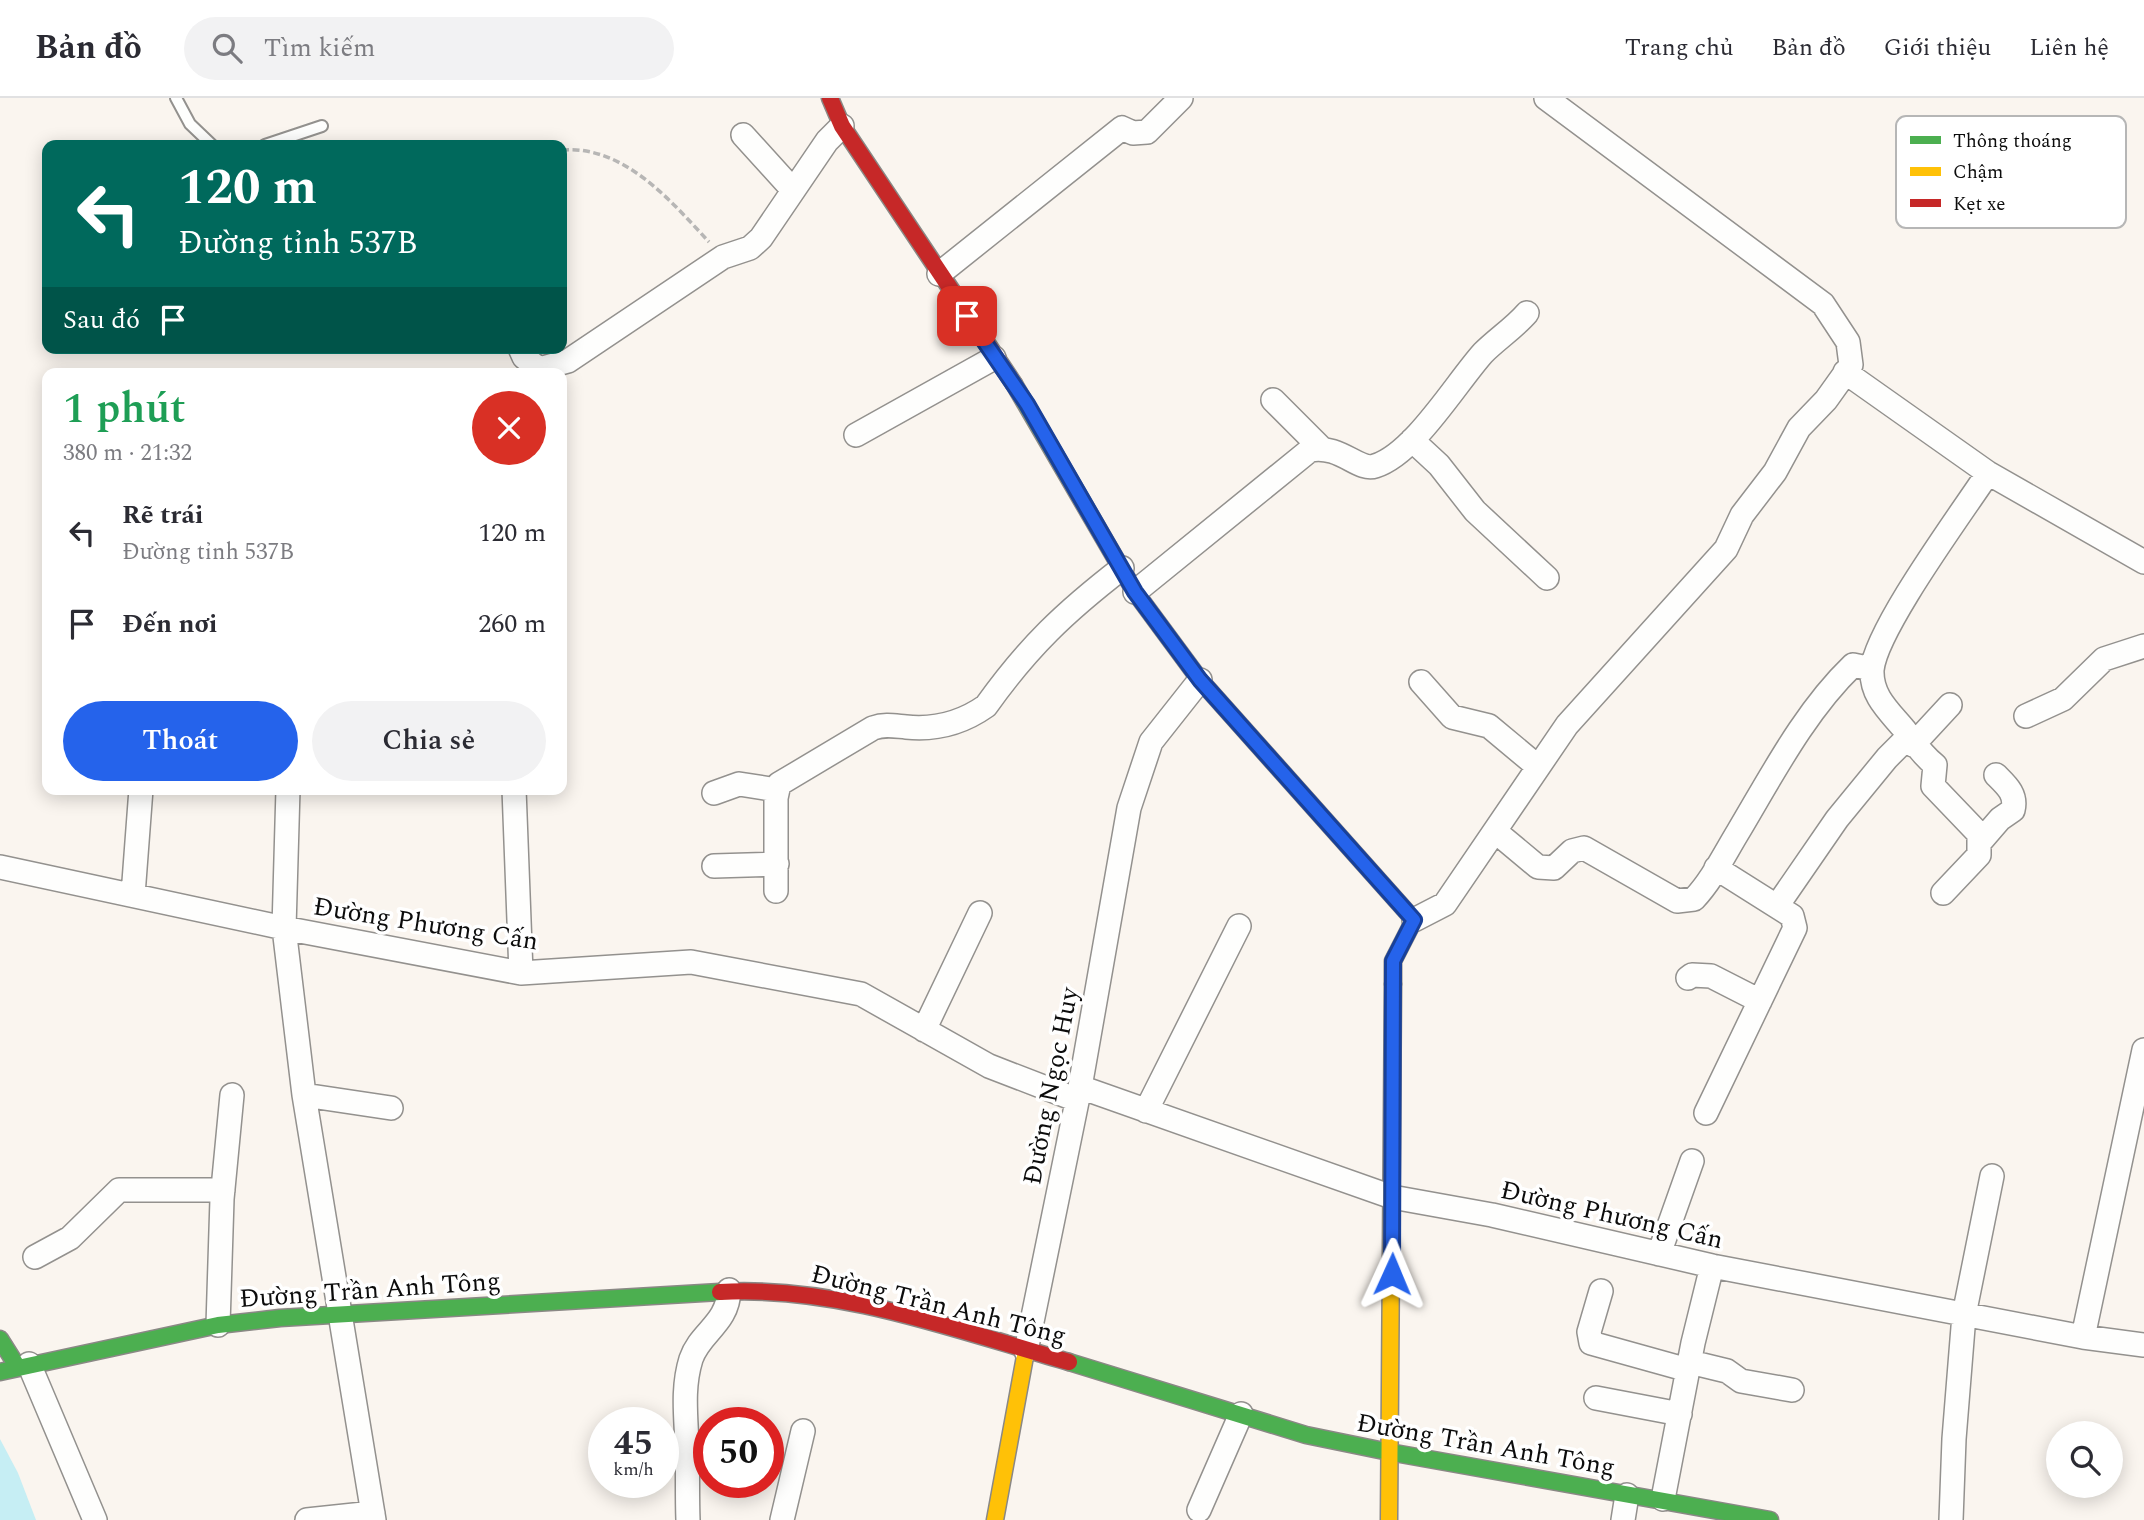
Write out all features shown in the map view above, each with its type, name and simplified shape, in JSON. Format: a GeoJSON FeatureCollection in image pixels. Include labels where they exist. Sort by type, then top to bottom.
{"type":"FeatureCollection","features":[{"type":"Feature","properties":{"kind":"main road"},"geometry":{"type":"LineString","coordinates":[[830,98],[842,125],[1027,404],[1135,592],[1200,680],[1414,920],[1393,961],[1389,1520]]}},
{"type":"Feature","properties":{"kind":"main road","name":"Đường Trần Anh Tông"},"geometry":{"type":"LineString","coordinates":[[13,1368],[218,1325],[338,1314],[729,1290],[798,1293],[842,1300],[1026,1351],[1306,1435],[1627,1495],[1663,1499],[1739,1518],[1770,1520]]}},
{"type":"Feature","properties":{"kind":"main road"},"geometry":{"type":"LineString","coordinates":[[0,1339],[13,1368]]}},
{"type":"Feature","properties":{"kind":"main road","name":"Đường Ngọc Huy"},"geometry":{"type":"LineString","coordinates":[[996,1520],[1026,1351]]}},
{"type":"Feature","properties":{"kind":"street"},"geometry":{"type":"LineString","coordinates":[[939,274],[1122,128],[1133,133],[1147,132],[1181,98]]}},
{"type":"Feature","properties":{"kind":"street"},"geometry":{"type":"LineString","coordinates":[[1414,920],[1445,904],[1567,725],[1726,549],[1749,505],[1775,472],[1800,428],[1826,400],[1851,365],[1852,356],[1848,342],[1823,304],[1546,98]]}},
{"type":"Feature","properties":{"kind":"street"},"geometry":{"type":"LineString","coordinates":[[550,368],[568,361],[723,257],[750,248],[771,225],[792,190],[827,141],[842,125]]}},
{"type":"Feature","properties":{"kind":"street"},"geometry":{"type":"LineString","coordinates":[[743,135],[792,190]]}},
{"type":"Feature","properties":{"kind":"street"},"geometry":{"type":"LineString","coordinates":[[1135,592],[1262,486],[1310,450],[1334,450],[1363,466],[1373,467],[1412,440],[1482,354],[1527,313]]}},
{"type":"Feature","properties":{"kind":"street"},"geometry":{"type":"LineString","coordinates":[[523,354],[538,368]]}},
{"type":"Feature","properties":{"kind":"street"},"geometry":{"type":"LineString","coordinates":[[856,435],[994,358]]}},
{"type":"Feature","properties":{"kind":"street"},"geometry":{"type":"LineString","coordinates":[[1845,372],[1987,473],[2144,562]]}},
{"type":"Feature","properties":{"kind":"street"},"geometry":{"type":"LineString","coordinates":[[1273,400],[1321,448]]}},
{"type":"Feature","properties":{"kind":"street"},"geometry":{"type":"LineString","coordinates":[[1412,440],[1439,465],[1475,512],[1547,578]]}},
{"type":"Feature","properties":{"kind":"street"},"geometry":{"type":"LineString","coordinates":[[1943,893],[1979,855],[1979,834],[1937,791],[1934,786],[1934,765],[1884,708],[1876,692],[1872,669],[1883,635],[1987,473]]}},
{"type":"Feature","properties":{"kind":"street"},"geometry":{"type":"LineString","coordinates":[[776,891],[779,784],[795,772],[873,728],[889,725],[935,728],[978,712],[986,706],[1034,643],[1066,611],[1122,568]]}},
{"type":"Feature","properties":{"kind":"street"},"geometry":{"type":"LineString","coordinates":[[2026,716],[2063,699],[2104,659],[2144,646]]}},
{"type":"Feature","properties":{"kind":"street"},"geometry":{"type":"LineString","coordinates":[[1496,832],[1538,867],[1554,868],[1572,850],[1590,849],[1680,902],[1693,899],[1716,868],[1778,765],[1828,693],[1853,664],[1872,669]]}},
{"type":"Feature","properties":{"kind":"street","name":"Đường Ngọc Huy"},"geometry":{"type":"LineString","coordinates":[[1026,1351],[1079,1094],[1129,808],[1151,741],[1200,680]]}},
{"type":"Feature","properties":{"kind":"street"},"geometry":{"type":"LineString","coordinates":[[1421,682],[1452,717],[1489,726],[1537,766]]}},
{"type":"Feature","properties":{"kind":"street"},"geometry":{"type":"LineString","coordinates":[[1777,906],[1837,819],[1887,758],[1911,741],[1950,705]]}},
{"type":"Feature","properties":{"kind":"street"},"geometry":{"type":"LineString","coordinates":[[1981,841],[2015,805],[2013,794],[1996,775]]}},
{"type":"Feature","properties":{"kind":"street"},"geometry":{"type":"LineString","coordinates":[[714,793],[739,784],[777,790]]}},
{"type":"Feature","properties":{"kind":"street"},"geometry":{"type":"LineString","coordinates":[[133,895],[141,795]]}},
{"type":"Feature","properties":{"kind":"street"},"geometry":{"type":"LineString","coordinates":[[288,795],[284,928],[304,1095],[373,1516],[307,1520]]}},
{"type":"Feature","properties":{"kind":"street"},"geometry":{"type":"LineString","coordinates":[[514,795],[521,972]]}},
{"type":"Feature","properties":{"kind":"street"},"geometry":{"type":"LineString","coordinates":[[714,866],[777,864]]}},
{"type":"Feature","properties":{"kind":"street","name":"Đường Phương Cấn"},"geometry":{"type":"LineString","coordinates":[[0,867],[284,928],[521,972],[691,962],[861,995],[989,1066],[1079,1094],[1146,1111],[1392,1197],[1492,1215],[1712,1266],[2083,1337],[2144,1345]]}},
{"type":"Feature","properties":{"kind":"street"},"geometry":{"type":"LineString","coordinates":[[1706,1114],[1795,928],[1793,916],[1716,868]]}},
{"type":"Feature","properties":{"kind":"street"},"geometry":{"type":"LineString","coordinates":[[924,1030],[980,913]]}},
{"type":"Feature","properties":{"kind":"street"},"geometry":{"type":"LineString","coordinates":[[1146,1111],[1239,926]]}},
{"type":"Feature","properties":{"kind":"street"},"geometry":{"type":"LineString","coordinates":[[1688,978],[1692,975],[1711,976],[1760,1001]]}},
{"type":"Feature","properties":{"kind":"street"},"geometry":{"type":"LineString","coordinates":[[2083,1337],[2143,1056]]}},
{"type":"Feature","properties":{"kind":"street"},"geometry":{"type":"LineString","coordinates":[[218,1325],[223,1190],[232,1095]]}},
{"type":"Feature","properties":{"kind":"street"},"geometry":{"type":"LineString","coordinates":[[304,1095],[391,1108]]}},
{"type":"Feature","properties":{"kind":"street"},"geometry":{"type":"LineString","coordinates":[[1659,1254],[1692,1161]]}},
{"type":"Feature","properties":{"kind":"street"},"geometry":{"type":"LineString","coordinates":[[1951,1520],[1954,1438],[1964,1315],[1992,1176]]}},
{"type":"Feature","properties":{"kind":"street"},"geometry":{"type":"LineString","coordinates":[[35,1257],[70,1238],[119,1189],[223,1190]]}},
{"type":"Feature","properties":{"kind":"street"},"geometry":{"type":"LineString","coordinates":[[1663,1499],[1712,1266]]}},
{"type":"Feature","properties":{"kind":"street"},"geometry":{"type":"LineString","coordinates":[[688,1520],[684,1411],[690,1362],[694,1351],[718,1324],[729,1301],[729,1290]]}},
{"type":"Feature","properties":{"kind":"street"},"geometry":{"type":"LineString","coordinates":[[1601,1291],[1588,1332],[1591,1343],[1689,1366],[1727,1371],[1741,1381],[1792,1390]]}},
{"type":"Feature","properties":{"kind":"street"},"geometry":{"type":"LineString","coordinates":[[13,1368],[95,1520]]}},
{"type":"Feature","properties":{"kind":"street"},"geometry":{"type":"LineString","coordinates":[[1596,1398],[1680,1414]]}},
{"type":"Feature","properties":{"kind":"street"},"geometry":{"type":"LineString","coordinates":[[1199,1510],[1241,1414]]}},
{"type":"Feature","properties":{"kind":"street"},"geometry":{"type":"LineString","coordinates":[[782,1520],[803,1431]]}},
{"type":"Feature","properties":{"kind":"street"},"geometry":{"type":"LineString","coordinates":[[1623,1520],[1627,1495]]}},
{"type":"Feature","properties":{"kind":"lane"},"geometry":{"type":"LineString","coordinates":[[176,98],[190,124],[207,140]]}},
{"type":"Feature","properties":{"kind":"lane"},"geometry":{"type":"LineString","coordinates":[[280,140],[321,126]]}},
{"type":"Feature","properties":{"kind":"path"},"geometry":{"type":"LineString","coordinates":[[567,150],[583,150],[616,162],[650,182],[723,257]]}},
{"type":"Feature","properties":{"kind":"water"},"geometry":{"type":"Polygon","coordinates":[[[0,1439],[18,1473],[36,1520],[0,1520],[0,1439]]]}},
{"type":"Feature","properties":{"kind":"traffic: fast"},"geometry":{"type":"LineString","coordinates":[[1014,384],[1135,592],[1200,680],[1414,920],[1393,961],[1393,984]]}},
{"type":"Feature","properties":{"kind":"traffic: fast"},"geometry":{"type":"LineString","coordinates":[[0,1372],[218,1325],[280,1318],[720,1292]]}},
{"type":"Feature","properties":{"kind":"traffic: fast"},"geometry":{"type":"LineString","coordinates":[[0,1339],[17,1366]]}},
{"type":"Feature","properties":{"kind":"traffic: fast"},"geometry":{"type":"LineString","coordinates":[[1069,1362],[1306,1435],[1389,1452]]}},
{"type":"Feature","properties":{"kind":"traffic: fast"},"geometry":{"type":"LineString","coordinates":[[1389,1452],[1770,1520]]}},
{"type":"Feature","properties":{"kind":"traffic: slow"},"geometry":{"type":"LineString","coordinates":[[1389,1520],[1393,984]]}},
{"type":"Feature","properties":{"kind":"traffic: slow"},"geometry":{"type":"LineString","coordinates":[[995,1520],[1026,1351]]}},
{"type":"Feature","properties":{"kind":"traffic: jam"},"geometry":{"type":"LineString","coordinates":[[830,98],[842,126],[1014,384]]}},
{"type":"Feature","properties":{"kind":"traffic: jam"},"geometry":{"type":"LineString","coordinates":[[720,1292],[808,1295],[852,1303],[896,1312],[1069,1362]]}},
{"type":"Feature","properties":{"kind":"route"},"geometry":{"type":"LineString","coordinates":[[967,316],[1027,404],[1135,592],[1200,680],[1414,920],[1393,961],[1392,1274]]}}]}
